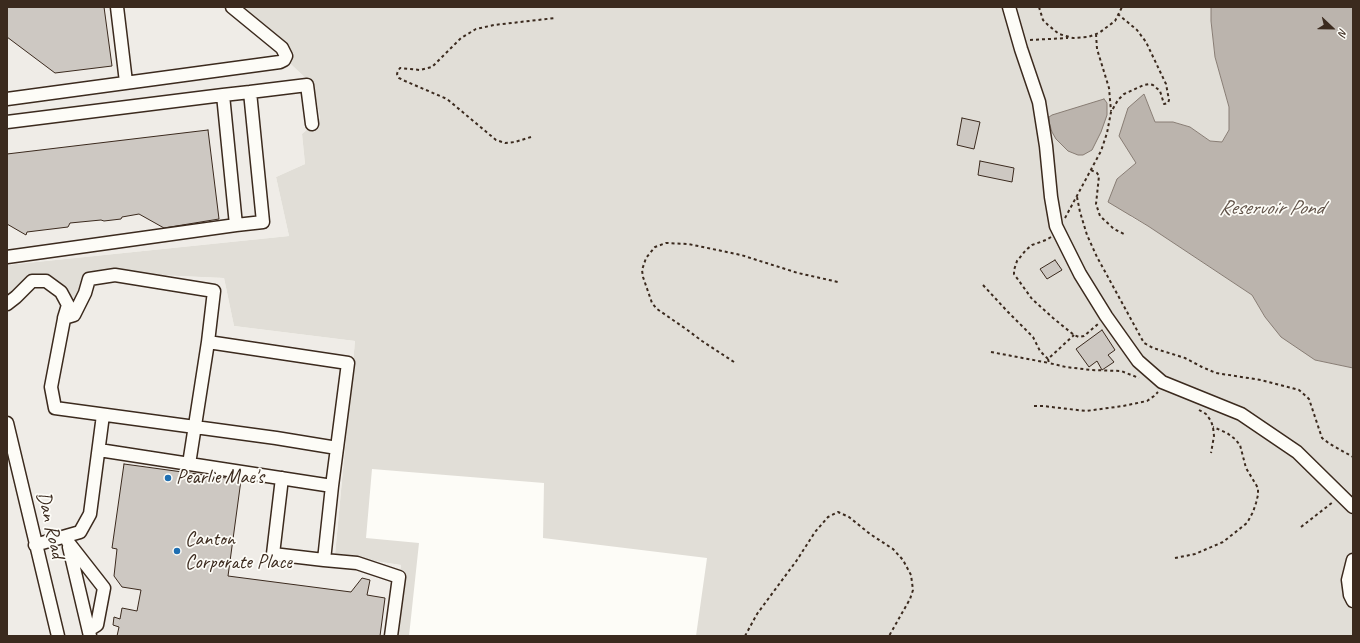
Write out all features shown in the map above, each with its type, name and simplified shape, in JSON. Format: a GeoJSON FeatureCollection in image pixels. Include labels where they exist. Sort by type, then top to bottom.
{"type":"FeatureCollection","features":[{"type":"Feature","properties":{"kind":"street"},"geometry":{"type":"LineString","coordinates":[[117,7],[126,82]]}},
{"type":"Feature","properties":{"kind":"street"},"geometry":{"type":"LineString","coordinates":[[7,99],[280,62],[284,60],[286,56],[282,48],[232,7]]}},
{"type":"Feature","properties":{"kind":"street"},"geometry":{"type":"LineString","coordinates":[[1009,7],[1018,40],[1039,102],[1046,146],[1051,197],[1057,229],[1080,274],[1106,316],[1138,361],[1162,382],[1241,414],[1297,452],[1353,506]]}},
{"type":"Feature","properties":{"kind":"street"},"geometry":{"type":"LineString","coordinates":[[7,122],[307,85],[312,124]]}},
{"type":"Feature","properties":{"kind":"street"},"geometry":{"type":"LineString","coordinates":[[7,257],[263,222],[250,92]]}},
{"type":"Feature","properties":{"kind":"street"},"geometry":{"type":"LineString","coordinates":[[223,95],[236,225]]}},
{"type":"Feature","properties":{"kind":"street"},"geometry":{"type":"LineString","coordinates":[[64,318],[74,315],[85,293],[89,279],[115,275],[214,291],[208,342],[189,464]]}},
{"type":"Feature","properties":{"kind":"street"},"geometry":{"type":"LineString","coordinates":[[7,304],[32,282],[46,281],[61,292],[68,305],[64,318],[51,387],[55,408],[276,438],[337,448]]}},
{"type":"Feature","properties":{"kind":"street"},"geometry":{"type":"LineString","coordinates":[[208,342],[348,363],[324,560]]}},
{"type":"Feature","properties":{"kind":"street"},"geometry":{"type":"LineString","coordinates":[[35,545],[66,539],[80,532],[90,514],[103,415]]}},
{"type":"Feature","properties":{"kind":"street","name":"Dan Road"},"geometry":{"type":"LineString","coordinates":[[7,423],[58,636]]}},
{"type":"Feature","properties":{"kind":"street"},"geometry":{"type":"LineString","coordinates":[[99,450],[332,486]]}},
{"type":"Feature","properties":{"kind":"street"},"geometry":{"type":"LineString","coordinates":[[282,478],[273,554],[357,563],[398,577],[391,636]]}},
{"type":"Feature","properties":{"kind":"street"},"geometry":{"type":"LineString","coordinates":[[66,539],[90,633]]}},
{"type":"Feature","properties":{"kind":"street"},"geometry":{"type":"LineString","coordinates":[[66,539],[104,588],[97,625],[90,633]]}},
{"type":"Feature","properties":{"kind":"street"},"geometry":{"type":"LineString","coordinates":[[1353,560],[1348,580],[1350,595],[1353,601]]}},
{"type":"Feature","properties":{"kind":"path"},"geometry":{"type":"LineString","coordinates":[[1039,7],[1043,20],[1059,34],[1069,38]]}},
{"type":"Feature","properties":{"kind":"path"},"geometry":{"type":"LineString","coordinates":[[1018,40],[1088,37],[1107,28],[1119,15],[1122,7]]}},
{"type":"Feature","properties":{"kind":"path"},"geometry":{"type":"LineString","coordinates":[[1111,112],[1118,100],[1124,94],[1144,85],[1149,84],[1158,88],[1162,95],[1163,102],[1166,104],[1169,100],[1166,84],[1146,42],[1137,30],[1119,15]]}},
{"type":"Feature","properties":{"kind":"path"},"geometry":{"type":"LineString","coordinates":[[531,137],[515,142],[496,140],[447,99],[399,78],[397,74],[400,68],[420,70],[432,67],[461,38],[476,29],[494,25],[555,18]]}},
{"type":"Feature","properties":{"kind":"path"},"geometry":{"type":"LineString","coordinates":[[1096,34],[1098,49],[1109,88],[1111,112],[1107,133],[1091,170],[1057,229],[1046,240],[1032,245],[1026,250],[1017,261],[1014,274],[1022,283],[1032,299],[1074,335],[1079,337],[1084,336],[1106,316]]}},
{"type":"Feature","properties":{"kind":"path"},"geometry":{"type":"LineString","coordinates":[[1091,170],[1099,176],[1096,204],[1100,216],[1114,229],[1124,234]]}},
{"type":"Feature","properties":{"kind":"path"},"geometry":{"type":"LineString","coordinates":[[1077,196],[1087,235],[1097,257],[1144,343],[1153,348],[1185,358],[1216,373],[1261,380],[1299,390],[1309,399],[1322,438],[1353,457]]}},
{"type":"Feature","properties":{"kind":"path"},"geometry":{"type":"LineString","coordinates":[[734,362],[702,342],[657,309],[652,303],[642,270],[646,258],[655,247],[666,243],[688,244],[742,255],[798,273],[838,282]]}},
{"type":"Feature","properties":{"kind":"path"},"geometry":{"type":"LineString","coordinates":[[983,284],[1011,316],[1033,337],[1040,351],[1048,359],[1049,363]]}},
{"type":"Feature","properties":{"kind":"path"},"geometry":{"type":"LineString","coordinates":[[1048,359],[1074,335]]}},
{"type":"Feature","properties":{"kind":"path"},"geometry":{"type":"LineString","coordinates":[[990,352],[1091,370],[1121,371],[1142,379]]}},
{"type":"Feature","properties":{"kind":"path"},"geometry":{"type":"LineString","coordinates":[[1034,406],[1086,411],[1147,401],[1160,389]]}},
{"type":"Feature","properties":{"kind":"path"},"geometry":{"type":"LineString","coordinates":[[1198,409],[1206,414],[1213,427],[1214,436],[1211,453]]}},
{"type":"Feature","properties":{"kind":"path"},"geometry":{"type":"LineString","coordinates":[[1175,558],[1195,554],[1223,542],[1247,523],[1253,512],[1257,499],[1258,488],[1246,468],[1240,445],[1227,433],[1213,427]]}},
{"type":"Feature","properties":{"kind":"path"},"geometry":{"type":"LineString","coordinates":[[1301,527],[1342,496]]}},
{"type":"Feature","properties":{"kind":"path"},"geometry":{"type":"LineString","coordinates":[[745,636],[757,614],[797,560],[815,532],[828,517],[838,512],[849,517],[870,534],[893,549],[903,560],[911,575],[913,590],[910,599],[889,636]]}},
{"type":"Feature","properties":{"kind":"shaded area"},"geometry":{"type":"Polygon","coordinates":[[[7,7],[230,7],[313,85],[320,118],[302,134],[305,164],[276,177],[289,236],[7,265],[7,7]]]}},
{"type":"Feature","properties":{"kind":"shaded area"},"geometry":{"type":"Polygon","coordinates":[[[230,7],[1211,7],[1215,57],[1229,107],[1229,130],[1222,142],[1210,141],[1190,127],[1174,122],[1155,122],[1144,94],[1136,163],[1117,179],[1131,217],[1148,226],[1252,295],[1265,317],[1315,360],[1353,368],[1353,636],[696,636],[707,558],[543,538],[544,483],[372,469],[366,538],[419,543],[409,636],[392,636],[401,565],[335,555],[355,341],[234,326],[224,278],[88,272],[75,299],[40,275],[7,295],[7,265],[289,236],[276,177],[305,164],[302,134],[320,118],[313,85],[230,7]]]}},
{"type":"Feature","properties":{"kind":"shaded area"},"geometry":{"type":"Polygon","coordinates":[[[88,272],[224,278],[234,326],[355,341],[335,555],[401,565],[392,636],[7,636],[7,295],[40,275],[88,272]]]}},
{"type":"Feature","properties":{"kind":"water","name":"Reservoir Pond"},"geometry":{"type":"Polygon","coordinates":[[[1211,7],[1353,7],[1353,368],[1315,360],[1281,337],[1265,317],[1252,295],[1148,226],[1108,202],[1117,179],[1136,163],[1119,136],[1128,108],[1144,94],[1155,122],[1173,122],[1190,127],[1210,141],[1222,142],[1229,130],[1229,107],[1215,57],[1211,7]]]}},
{"type":"Feature","properties":{"kind":"water"},"geometry":{"type":"Polygon","coordinates":[[[1104,99],[1107,103],[1107,115],[1092,150],[1083,155],[1078,155],[1068,151],[1056,139],[1052,132],[1049,117],[1104,99]]]}},
{"type":"Feature","properties":{"kind":"building"},"geometry":{"type":"Polygon","coordinates":[[[7,7],[104,7],[112,66],[55,73],[7,37],[7,7]]]}},
{"type":"Feature","properties":{"kind":"building"},"geometry":{"type":"Polygon","coordinates":[[[962,118],[980,122],[974,149],[957,145],[962,118]]]}},
{"type":"Feature","properties":{"kind":"building"},"geometry":{"type":"Polygon","coordinates":[[[208,130],[219,219],[164,228],[139,214],[122,217],[121,219],[70,223],[68,227],[27,232],[26,235],[7,224],[7,154],[208,130]]]}},
{"type":"Feature","properties":{"kind":"building"},"geometry":{"type":"Polygon","coordinates":[[[980,161],[1014,168],[1012,182],[978,175],[980,161]]]}},
{"type":"Feature","properties":{"kind":"building"},"geometry":{"type":"Polygon","coordinates":[[[1055,260],[1062,270],[1047,279],[1040,269],[1055,260]]]}},
{"type":"Feature","properties":{"kind":"building"},"geometry":{"type":"Polygon","coordinates":[[[1102,330],[1115,350],[1108,355],[1114,362],[1102,370],[1097,361],[1089,367],[1076,349],[1102,330]]]}},
{"type":"Feature","properties":{"kind":"building","name":"Canton Corporate Place"},"geometry":{"type":"Polygon","coordinates":[[[124,464],[241,480],[228,576],[351,592],[362,578],[370,580],[367,595],[385,598],[380,636],[117,636],[119,627],[113,625],[114,617],[120,619],[122,608],[137,611],[141,590],[122,587],[114,576],[117,549],[112,548],[124,464]]]}},
{"type":"Feature","properties":{"kind":"place","name":"Pearlie Mae's"},"geometry":{"type":"Point","coordinates":[168,478]}},
{"type":"Feature","properties":{"kind":"place","name":"Canton Corporate Place"},"geometry":{"type":"Point","coordinates":[177,551]}}]}
